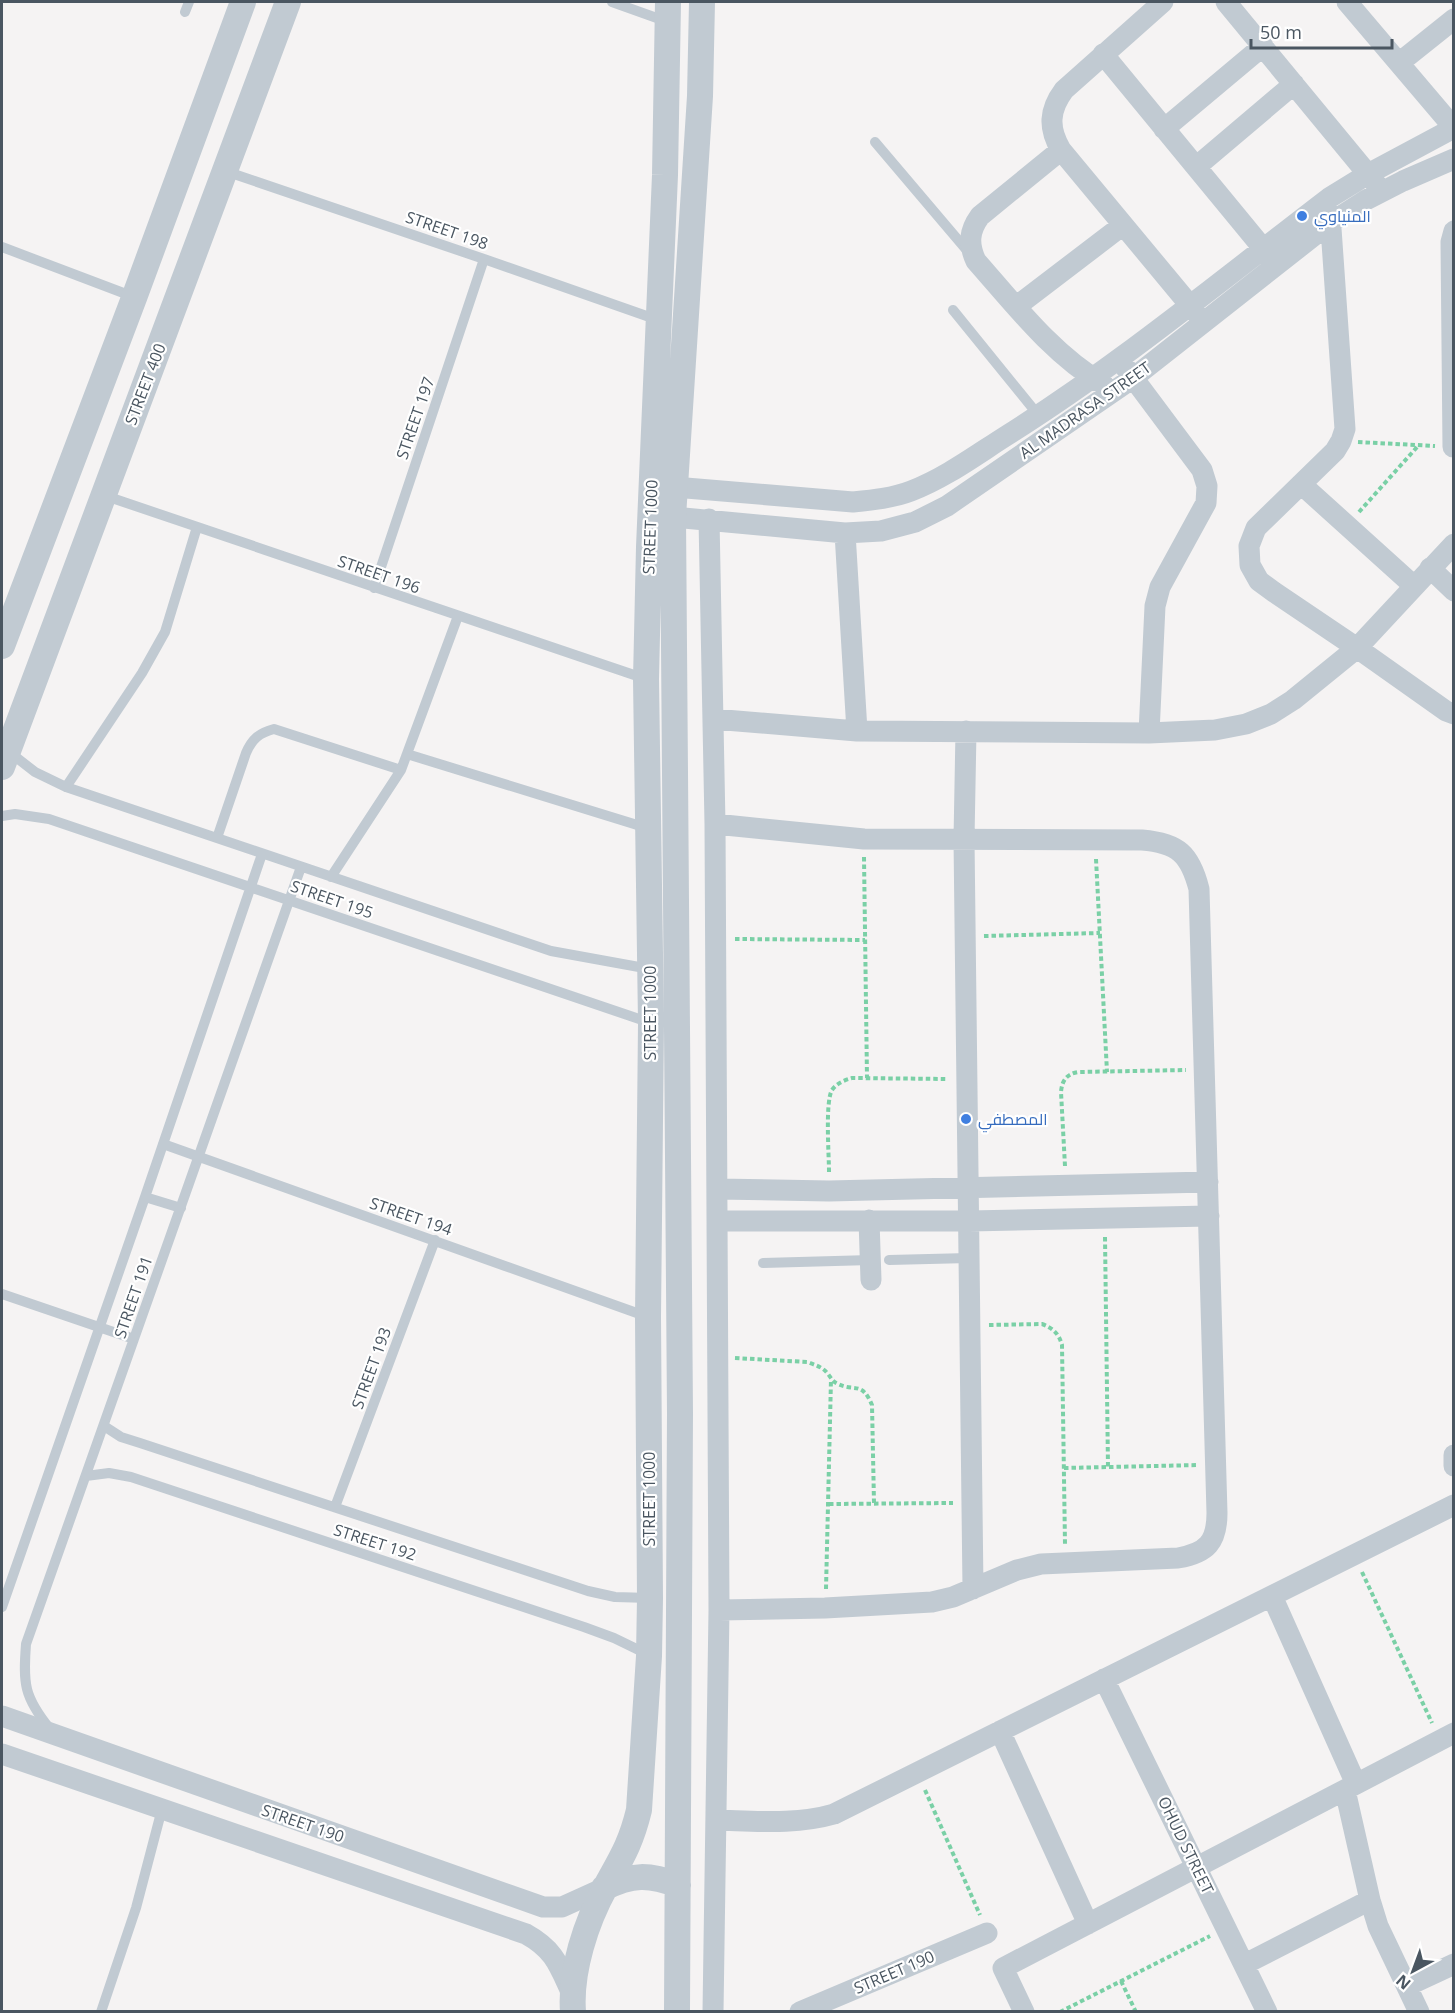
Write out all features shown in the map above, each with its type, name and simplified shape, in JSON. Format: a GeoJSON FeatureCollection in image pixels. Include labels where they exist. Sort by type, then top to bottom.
{"type":"FeatureCollection","features":[{"type":"Feature","properties":{"kind":"street"},"geometry":{"type":"LineString","coordinates":[[2,646],[243,2]]}},
{"type":"Feature","properties":{"kind":"street","name":"STREET 400"},"geometry":{"type":"LineString","coordinates":[[4,759],[288,2]]}},
{"type":"Feature","properties":{"kind":"street","name":"STREET 1000"},"geometry":{"type":"LineString","coordinates":[[677,2012],[680,1401],[673,517],[700,108],[702,2]]}},
{"type":"Feature","properties":{"kind":"street"},"geometry":{"type":"LineString","coordinates":[[1163,2],[1064,90],[1056,100],[1051,113],[1051,126],[1054,139],[1061,150],[1204,323]]}},
{"type":"Feature","properties":{"kind":"street"},"geometry":{"type":"LineString","coordinates":[[1226,2],[1382,192]]}},
{"type":"Feature","properties":{"kind":"street"},"geometry":{"type":"LineString","coordinates":[[1347,2],[1454,128]]}},
{"type":"Feature","properties":{"kind":"street","name":"STREET 1000"},"geometry":{"type":"LineString","coordinates":[[573,2003],[575,1967],[585,1936],[604,1888],[624,1856],[634,1833],[639,1810],[649,1656],[648,1317],[651,1023],[646,679],[668,12]]}},
{"type":"Feature","properties":{"kind":"street"},"geometry":{"type":"LineString","coordinates":[[1399,63],[1454,19]]}},
{"type":"Feature","properties":{"kind":"street"},"geometry":{"type":"LineString","coordinates":[[1164,129],[1263,46]]}},
{"type":"Feature","properties":{"kind":"street"},"geometry":{"type":"LineString","coordinates":[[1103,54],[1277,266]]}},
{"type":"Feature","properties":{"kind":"street"},"geometry":{"type":"LineString","coordinates":[[1196,167],[1294,84]]}},
{"type":"Feature","properties":{"kind":"street","name":"AL MADRASA STREET"},"geometry":{"type":"LineString","coordinates":[[674,487],[853,502],[882,499],[911,492],[937,480],[1039,416],[1119,359],[1329,198],[1368,174],[1454,128]]}},
{"type":"Feature","properties":{"kind":"street"},"geometry":{"type":"LineString","coordinates":[[1061,150],[980,216],[969,238],[970,250],[976,261],[1056,348],[1093,378],[1114,390]]}},
{"type":"Feature","properties":{"kind":"street","name":"AL MADRASA STREET"},"geometry":{"type":"LineString","coordinates":[[673,517],[845,533],[881,531],[915,522],[947,506],[1133,378],[1330,223],[1382,192],[1454,159]]}},
{"type":"Feature","properties":{"kind":"street"},"geometry":{"type":"LineString","coordinates":[[1329,198],[1345,429],[1335,451],[1256,528],[1249,546],[1250,565],[1259,581],[1436,705],[1454,714]]}},
{"type":"Feature","properties":{"kind":"street"},"geometry":{"type":"LineString","coordinates":[[1017,306],[1123,225]]}},
{"type":"Feature","properties":{"kind":"street"},"geometry":{"type":"LineString","coordinates":[[1453,447],[1451,242],[1454,231]]}},
{"type":"Feature","properties":{"kind":"street"},"geometry":{"type":"LineString","coordinates":[[1119,359],[1202,470],[1207,486],[1206,503],[1160,587],[1155,606],[1149,733]]}},
{"type":"Feature","properties":{"kind":"street"},"geometry":{"type":"LineString","coordinates":[[1301,484],[1414,586]]}},
{"type":"Feature","properties":{"kind":"street"},"geometry":{"type":"LineString","coordinates":[[709,519],[715,824],[719,1610],[713,2012]]}},
{"type":"Feature","properties":{"kind":"street"},"geometry":{"type":"LineString","coordinates":[[845,533],[857,731]]}},
{"type":"Feature","properties":{"kind":"street"},"geometry":{"type":"LineString","coordinates":[[713,719],[857,731],[1149,733],[1215,730],[1246,724],[1271,714],[1293,700],[1357,648],[1454,544]]}},
{"type":"Feature","properties":{"kind":"street"},"geometry":{"type":"LineString","coordinates":[[1430,568],[1454,591]]}},
{"type":"Feature","properties":{"kind":"street"},"geometry":{"type":"LineString","coordinates":[[966,731],[964,839],[973,1589]]}},
{"type":"Feature","properties":{"kind":"street"},"geometry":{"type":"LineString","coordinates":[[715,824],[864,839],[1163,842],[1181,852],[1194,869],[1199,889],[1217,1530],[1209,1545],[1195,1555],[1178,1558],[1041,1564],[995,1578],[953,1598],[932,1602],[825,1608],[719,1610]]}},
{"type":"Feature","properties":{"kind":"street"},"geometry":{"type":"LineString","coordinates":[[717,1189],[829,1191],[1208,1182]]}},
{"type":"Feature","properties":{"kind":"street"},"geometry":{"type":"LineString","coordinates":[[829,1191],[829,1220]]}},
{"type":"Feature","properties":{"kind":"street"},"geometry":{"type":"LineString","coordinates":[[717,1221],[969,1221],[1209,1215]]}},
{"type":"Feature","properties":{"kind":"street"},"geometry":{"type":"LineString","coordinates":[[869,1220],[877,1267]]}},
{"type":"Feature","properties":{"kind":"street"},"geometry":{"type":"LineString","coordinates":[[1454,1455],[1454,1466]]}},
{"type":"Feature","properties":{"kind":"street"},"geometry":{"type":"LineString","coordinates":[[716,1820],[794,1821],[834,1814],[1454,1505]]}},
{"type":"Feature","properties":{"kind":"street"},"geometry":{"type":"LineString","coordinates":[[1272,1596],[1350,1787],[1370,1900],[1388,1950],[1419,2012]]}},
{"type":"Feature","properties":{"kind":"street","name":"OHUD STREET"},"geometry":{"type":"LineString","coordinates":[[1104,1679],[1267,2012]]}},
{"type":"Feature","properties":{"kind":"street","name":"STREET 190"},"geometry":{"type":"LineString","coordinates":[[2,1716],[543,1907],[562,1907],[604,1888]]}},
{"type":"Feature","properties":{"kind":"street"},"geometry":{"type":"LineString","coordinates":[[1000,1731],[1088,1924]]}},
{"type":"Feature","properties":{"kind":"street"},"geometry":{"type":"LineString","coordinates":[[1024,2012],[1003,1968],[1447,1737]]}},
{"type":"Feature","properties":{"kind":"street","name":"STREET 190"},"geometry":{"type":"LineString","coordinates":[[2,1754],[526,1934],[542,1942],[555,1959],[573,2003]]}},
{"type":"Feature","properties":{"kind":"street"},"geometry":{"type":"LineString","coordinates":[[283,1850],[292,1819]]}},
{"type":"Feature","properties":{"kind":"street"},"geometry":{"type":"LineString","coordinates":[[604,1888],[621,1880],[640,1876],[660,1878],[678,1885]]}},
{"type":"Feature","properties":{"kind":"street"},"geometry":{"type":"LineString","coordinates":[[1245,1964],[1370,1900]]}},
{"type":"Feature","properties":{"kind":"street","name":"STREET 190"},"geometry":{"type":"LineString","coordinates":[[800,2012],[987,1933]]}},
{"type":"Feature","properties":{"kind":"street"},"geometry":{"type":"LineString","coordinates":[[1407,1986],[1454,1964]]}},
{"type":"Feature","properties":{"kind":"lane"},"geometry":{"type":"LineString","coordinates":[[612,2],[668,12]]}},
{"type":"Feature","properties":{"kind":"lane"},"geometry":{"type":"LineString","coordinates":[[875,142],[976,261]]}},
{"type":"Feature","properties":{"kind":"lane","name":"STREET 198"},"geometry":{"type":"LineString","coordinates":[[225,171],[659,320]]}},
{"type":"Feature","properties":{"kind":"lane"},"geometry":{"type":"LineString","coordinates":[[2,247],[134,297]]}},
{"type":"Feature","properties":{"kind":"lane","name":"STREET 197"},"geometry":{"type":"LineString","coordinates":[[374,588],[484,259]]}},
{"type":"Feature","properties":{"kind":"lane"},"geometry":{"type":"LineString","coordinates":[[953,310],[1039,416]]}},
{"type":"Feature","properties":{"kind":"lane","name":"STREET 196"},"geometry":{"type":"LineString","coordinates":[[103,495],[646,679]]}},
{"type":"Feature","properties":{"kind":"lane"},"geometry":{"type":"LineString","coordinates":[[66,787],[142,673],[165,632],[197,527]]}},
{"type":"Feature","properties":{"kind":"lane"},"geometry":{"type":"LineString","coordinates":[[331,877],[401,770],[458,616]]}},
{"type":"Feature","properties":{"kind":"lane"},"geometry":{"type":"LineString","coordinates":[[217,838],[251,741],[262,733],[274,729],[401,770]]}},
{"type":"Feature","properties":{"kind":"lane"},"geometry":{"type":"LineString","coordinates":[[406,754],[647,828]]}},
{"type":"Feature","properties":{"kind":"lane","name":"STREET 195"},"geometry":{"type":"LineString","coordinates":[[4,759],[66,787],[551,951],[650,969]]}},
{"type":"Feature","properties":{"kind":"lane","name":"STREET 195"},"geometry":{"type":"LineString","coordinates":[[2,816],[15,814],[49,819],[651,1023]]}},
{"type":"Feature","properties":{"kind":"lane","name":"STREET 191"},"geometry":{"type":"LineString","coordinates":[[2,1607],[262,854]]}},
{"type":"Feature","properties":{"kind":"lane","name":"STREET 191"},"geometry":{"type":"LineString","coordinates":[[54,1734],[33,1708],[24,1676],[26,1644],[302,867]]}},
{"type":"Feature","properties":{"kind":"lane","name":"STREET 194"},"geometry":{"type":"LineString","coordinates":[[163,1144],[648,1317]]}},
{"type":"Feature","properties":{"kind":"lane"},"geometry":{"type":"LineString","coordinates":[[145,1197],[181,1208]]}},
{"type":"Feature","properties":{"kind":"lane","name":"STREET 193"},"geometry":{"type":"LineString","coordinates":[[335,1507],[435,1240]]}},
{"type":"Feature","properties":{"kind":"lane"},"geometry":{"type":"LineString","coordinates":[[763,1263],[877,1267],[969,1258]]}},
{"type":"Feature","properties":{"kind":"lane"},"geometry":{"type":"LineString","coordinates":[[2,1294],[134,1339]]}},
{"type":"Feature","properties":{"kind":"lane","name":"STREET 192"},"geometry":{"type":"LineString","coordinates":[[104,1426],[121,1437],[588,1591],[615,1596],[650,1598]]}},
{"type":"Feature","properties":{"kind":"lane","name":"STREET 192"},"geometry":{"type":"LineString","coordinates":[[86,1476],[109,1473],[131,1477],[584,1627],[614,1638],[649,1656]]}},
{"type":"Feature","properties":{"kind":"lane"},"geometry":{"type":"LineString","coordinates":[[101,2012],[136,1908],[162,1809]]}},
{"type":"Feature","properties":{"kind":"path"},"geometry":{"type":"LineString","coordinates":[[1341,441],[1453,447]]}},
{"type":"Feature","properties":{"kind":"path"},"geometry":{"type":"LineString","coordinates":[[1347,526],[1418,445]]}},
{"type":"Feature","properties":{"kind":"path"},"geometry":{"type":"LineString","coordinates":[[864,839],[867,1078]]}},
{"type":"Feature","properties":{"kind":"path"},"geometry":{"type":"LineString","coordinates":[[1096,840],[1107,1072]]}},
{"type":"Feature","properties":{"kind":"path"},"geometry":{"type":"LineString","coordinates":[[965,937],[1100,933]]}},
{"type":"Feature","properties":{"kind":"path"},"geometry":{"type":"LineString","coordinates":[[716,939],[865,940]]}},
{"type":"Feature","properties":{"kind":"path"},"geometry":{"type":"LineString","coordinates":[[1066,1185],[1062,1084],[1065,1078],[1071,1073],[1204,1069]]}},
{"type":"Feature","properties":{"kind":"path"},"geometry":{"type":"LineString","coordinates":[[829,1191],[829,1102],[832,1090],[841,1082],[852,1078],[967,1079]]}},
{"type":"Feature","properties":{"kind":"path"},"geometry":{"type":"LineString","coordinates":[[1105,1218],[1108,1467]]}},
{"type":"Feature","properties":{"kind":"path"},"geometry":{"type":"LineString","coordinates":[[970,1325],[1042,1324],[1049,1326],[1060,1338],[1062,1345],[1066,1563]]}},
{"type":"Feature","properties":{"kind":"path"},"geometry":{"type":"LineString","coordinates":[[718,1357],[807,1362],[818,1365],[837,1384],[863,1390],[872,1405],[874,1503]]}},
{"type":"Feature","properties":{"kind":"path"},"geometry":{"type":"LineString","coordinates":[[825,1608],[831,1379]]}},
{"type":"Feature","properties":{"kind":"path"},"geometry":{"type":"LineString","coordinates":[[1064,1468],[1216,1464]]}},
{"type":"Feature","properties":{"kind":"path"},"geometry":{"type":"LineString","coordinates":[[829,1504],[972,1503]]}},
{"type":"Feature","properties":{"kind":"path"},"geometry":{"type":"LineString","coordinates":[[1354,1555],[1447,1737]]}},
{"type":"Feature","properties":{"kind":"path"},"geometry":{"type":"LineString","coordinates":[[917,1773],[987,1933]]}},
{"type":"Feature","properties":{"kind":"path"},"geometry":{"type":"LineString","coordinates":[[1060,2012],[1227,1927]]}},
{"type":"Feature","properties":{"kind":"path"},"geometry":{"type":"LineString","coordinates":[[1121,1981],[1136,2012]]}},
{"type":"Feature","properties":{"kind":"place","name":"المنياوي"},"geometry":{"type":"Point","coordinates":[1302,216]}},
{"type":"Feature","properties":{"kind":"place","name":"المصطفي"},"geometry":{"type":"Point","coordinates":[966,1119]}}]}
